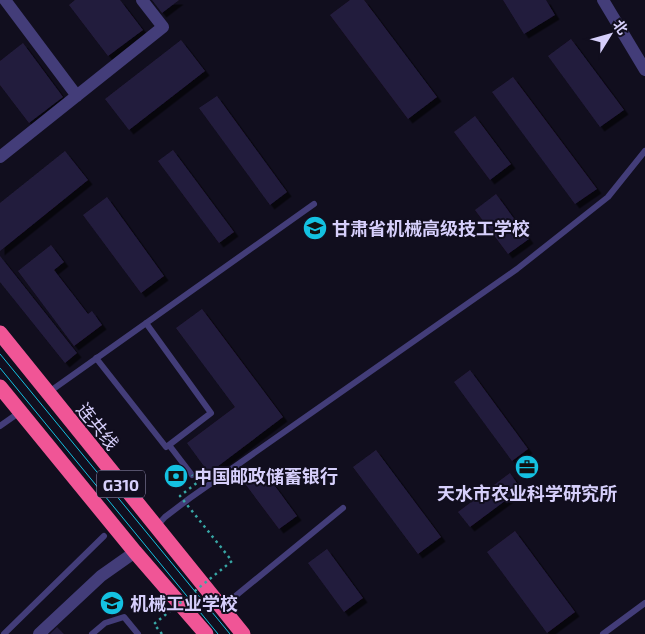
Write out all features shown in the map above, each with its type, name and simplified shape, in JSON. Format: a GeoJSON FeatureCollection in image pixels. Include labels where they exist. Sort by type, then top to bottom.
{"type":"FeatureCollection","features":[{"type":"Feature","properties":{"kind":"highway","name":"连共线"},"geometry":{"type":"LineString","coordinates":[[0,333],[243,634]]}},
{"type":"Feature","properties":{"kind":"highway","name":"G310"},"geometry":{"type":"LineString","coordinates":[[0,387],[135,552],[206,634]]}},
{"type":"Feature","properties":{"kind":"street"},"geometry":{"type":"LineString","coordinates":[[6,0],[77,96]]}},
{"type":"Feature","properties":{"kind":"street"},"geometry":{"type":"LineString","coordinates":[[0,157],[163,27],[142,0]]}},
{"type":"Feature","properties":{"kind":"street"},"geometry":{"type":"LineString","coordinates":[[603,0],[645,70]]}},
{"type":"Feature","properties":{"kind":"street"},"geometry":{"type":"LineString","coordinates":[[39,634],[101,576],[135,552]]}},
{"type":"Feature","properties":{"kind":"lane"},"geometry":{"type":"LineString","coordinates":[[156,528],[165,517],[190,498],[517,269],[608,197],[645,151]]}},
{"type":"Feature","properties":{"kind":"lane"},"geometry":{"type":"LineString","coordinates":[[48,393],[314,204]]}},
{"type":"Feature","properties":{"kind":"lane"},"geometry":{"type":"LineString","coordinates":[[96,358],[166,447],[169,445],[211,413],[146,323]]}},
{"type":"Feature","properties":{"kind":"lane"},"geometry":{"type":"LineString","coordinates":[[0,426],[21,411]]}},
{"type":"Feature","properties":{"kind":"lane"},"geometry":{"type":"LineString","coordinates":[[169,445],[192,475]]}},
{"type":"Feature","properties":{"kind":"lane"},"geometry":{"type":"LineString","coordinates":[[221,607],[343,508]]}},
{"type":"Feature","properties":{"kind":"lane"},"geometry":{"type":"LineString","coordinates":[[4,634],[104,536]]}},
{"type":"Feature","properties":{"kind":"lane"},"geometry":{"type":"LineString","coordinates":[[603,634],[645,603]]}},
{"type":"Feature","properties":{"kind":"lane"},"geometry":{"type":"LineString","coordinates":[[92,634],[105,623],[124,617],[138,634]]}},
{"type":"Feature","properties":{"kind":"path"},"geometry":{"type":"LineString","coordinates":[[162,634],[154,624],[232,561],[180,496],[198,482],[192,475]]}},
{"type":"Feature","properties":{"kind":"building"},"geometry":{"type":"Polygon","coordinates":[[[75,0],[120,0],[143,30],[108,56],[69,5],[75,0]]]}},
{"type":"Feature","properties":{"kind":"building"},"geometry":{"type":"Polygon","coordinates":[[[152,0],[179,0],[162,13],[152,0]]]}},
{"type":"Feature","properties":{"kind":"building"},"geometry":{"type":"Polygon","coordinates":[[[350,0],[364,0],[437,97],[408,119],[330,15],[350,0]]]}},
{"type":"Feature","properties":{"kind":"building"},"geometry":{"type":"Polygon","coordinates":[[[503,0],[546,0],[555,15],[524,34],[503,0]]]}},
{"type":"Feature","properties":{"kind":"building"},"geometry":{"type":"Polygon","coordinates":[[[571,39],[624,110],[600,127],[548,56],[571,39]]]}},
{"type":"Feature","properties":{"kind":"building"},"geometry":{"type":"Polygon","coordinates":[[[181,40],[205,71],[129,130],[105,99],[181,40]]]}},
{"type":"Feature","properties":{"kind":"building"},"geometry":{"type":"Polygon","coordinates":[[[23,43],[63,97],[29,123],[0,85],[0,61],[23,43]]]}},
{"type":"Feature","properties":{"kind":"building"},"geometry":{"type":"Polygon","coordinates":[[[513,77],[597,189],[575,204],[492,92],[513,77]]]}},
{"type":"Feature","properties":{"kind":"building"},"geometry":{"type":"Polygon","coordinates":[[[217,96],[287,192],[270,205],[199,108],[217,96]]]}},
{"type":"Feature","properties":{"kind":"building"},"geometry":{"type":"Polygon","coordinates":[[[475,116],[511,164],[490,180],[454,132],[475,116]]]}},
{"type":"Feature","properties":{"kind":"building"},"geometry":{"type":"Polygon","coordinates":[[[173,150],[234,232],[219,243],[158,161],[173,150]]]}},
{"type":"Feature","properties":{"kind":"building"},"geometry":{"type":"Polygon","coordinates":[[[65,151],[88,180],[0,251],[0,203],[65,151]]]}},
{"type":"Feature","properties":{"kind":"building"},"geometry":{"type":"Polygon","coordinates":[[[496,194],[529,239],[508,254],[475,210],[496,194]]]}},
{"type":"Feature","properties":{"kind":"building"},"geometry":{"type":"Polygon","coordinates":[[[107,197],[164,276],[141,293],[83,215],[107,197]]]}},
{"type":"Feature","properties":{"kind":"building"},"geometry":{"type":"Polygon","coordinates":[[[51,245],[64,262],[54,270],[88,314],[92,311],[102,325],[74,346],[18,271],[51,245]]]}},
{"type":"Feature","properties":{"kind":"building"},"geometry":{"type":"Polygon","coordinates":[[[0,256],[77,353],[65,363],[0,282],[0,256]]]}},
{"type":"Feature","properties":{"kind":"building"},"geometry":{"type":"Polygon","coordinates":[[[202,309],[283,417],[209,473],[187,443],[235,407],[176,328],[202,309]]]}},
{"type":"Feature","properties":{"kind":"building"},"geometry":{"type":"Polygon","coordinates":[[[470,370],[528,449],[512,461],[454,382],[470,370]]]}},
{"type":"Feature","properties":{"kind":"building"},"geometry":{"type":"Polygon","coordinates":[[[376,450],[441,537],[418,554],[353,467],[376,450]]]}},
{"type":"Feature","properties":{"kind":"building"},"geometry":{"type":"Polygon","coordinates":[[[261,467],[297,516],[279,529],[243,481],[261,467]]]}},
{"type":"Feature","properties":{"kind":"building"},"geometry":{"type":"Polygon","coordinates":[[[510,473],[521,489],[470,527],[458,512],[510,473]]]}},
{"type":"Feature","properties":{"kind":"building"},"geometry":{"type":"Polygon","coordinates":[[[515,531],[575,612],[547,633],[487,552],[515,531]]]}},
{"type":"Feature","properties":{"kind":"building"},"geometry":{"type":"Polygon","coordinates":[[[327,549],[363,598],[344,612],[308,563],[327,549]]]}},
{"type":"Feature","properties":{"kind":"building"},"geometry":{"type":"Polygon","coordinates":[[[57,627],[64,634],[50,634],[57,627]]]}},
{"type":"Feature","properties":{"kind":"tram line"},"geometry":{"type":"LineString","coordinates":[[0,354],[230,634]]}},
{"type":"Feature","properties":{"kind":"tram line"},"geometry":{"type":"LineString","coordinates":[[0,368],[218,634]]}},
{"type":"Feature","properties":{"kind":"place","name":"甘肃省机械高级技工学校"},"geometry":{"type":"Point","coordinates":[315,228]}},
{"type":"Feature","properties":{"kind":"place","name":"天水市农业科学研究所"},"geometry":{"type":"Point","coordinates":[527,467]}},
{"type":"Feature","properties":{"kind":"place","name":"中国邮政储蓄银行"},"geometry":{"type":"Point","coordinates":[176,476]}},
{"type":"Feature","properties":{"kind":"place","name":"机械工业学校"},"geometry":{"type":"Point","coordinates":[112,603]}}]}
